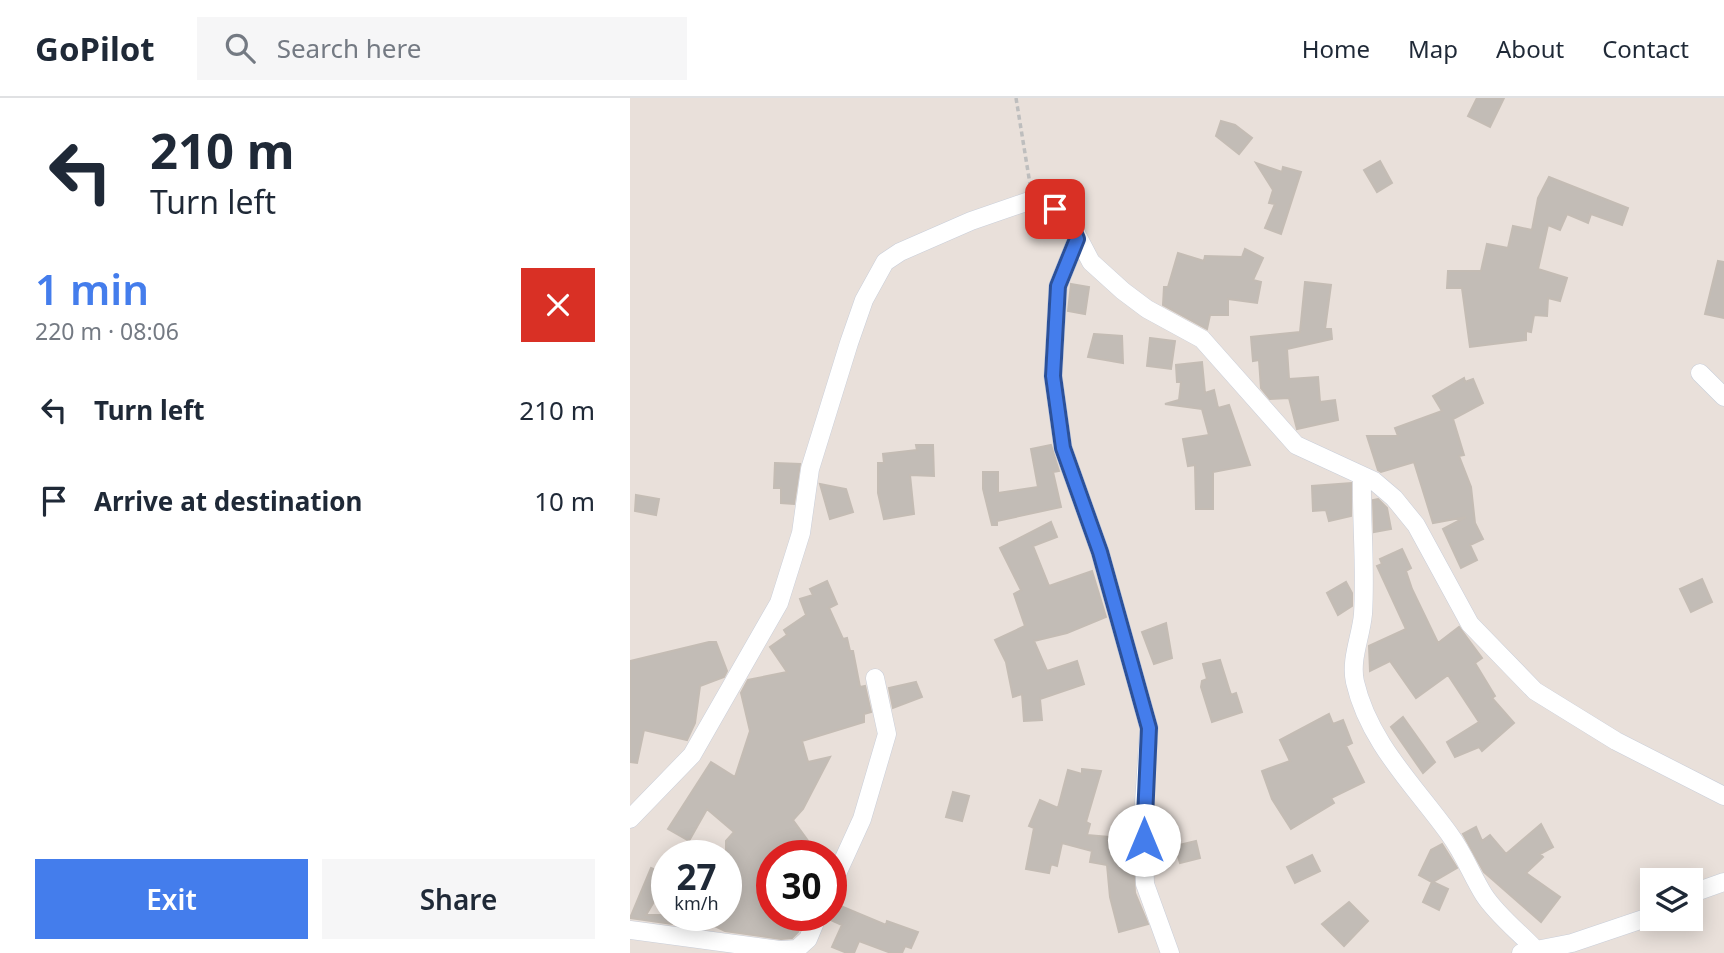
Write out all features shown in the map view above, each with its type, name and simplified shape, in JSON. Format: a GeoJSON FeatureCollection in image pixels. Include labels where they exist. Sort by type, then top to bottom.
{"type":"FeatureCollection","features":[{"type":"Feature","properties":{"kind":"street"},"geometry":{"type":"LineString","coordinates":[[630,819],[691,755],[779,603],[801,533],[810,469],[849,343],[864,300],[885,262],[900,252],[971,221],[1032,200],[1055,209],[1070,222],[1091,262],[1123,291],[1147,309],[1202,339],[1296,445],[1362,476],[1394,498],[1416,525],[1470,624],[1535,691],[1616,741],[1724,796]]}},
{"type":"Feature","properties":{"kind":"street"},"geometry":{"type":"LineString","coordinates":[[1077,239],[1058,286],[1053,376],[1063,448],[1104,564],[1149,728],[1143,818],[1145,884],[1170,953]]}},
{"type":"Feature","properties":{"kind":"street"},"geometry":{"type":"LineString","coordinates":[[1700,373],[1724,397]]}},
{"type":"Feature","properties":{"kind":"street"},"geometry":{"type":"LineString","coordinates":[[1362,476],[1361,536],[1365,576],[1361,626],[1353,657],[1355,681],[1369,722],[1391,761],[1456,843],[1485,897],[1528,951],[1572,943],[1640,920]]}},
{"type":"Feature","properties":{"kind":"street"},"geometry":{"type":"LineString","coordinates":[[847,852],[862,819],[887,734],[875,678]]}},
{"type":"Feature","properties":{"kind":"street"},"geometry":{"type":"LineString","coordinates":[[1703,889],[1724,882]]}},
{"type":"Feature","properties":{"kind":"street"},"geometry":{"type":"LineString","coordinates":[[630,930],[780,950],[810,946]]}},
{"type":"Feature","properties":{"kind":"path"},"geometry":{"type":"LineString","coordinates":[[1016,98],[1032,200]]}},
{"type":"Feature","properties":{"kind":"building"},"geometry":{"type":"Polygon","coordinates":[[[1477,98],[1504,98],[1490,127],[1468,116],[1477,98]]]}},
{"type":"Feature","properties":{"kind":"building"},"geometry":{"type":"Polygon","coordinates":[[[1221,121],[1235,125],[1252,138],[1239,154],[1216,136],[1221,121]]]}},
{"type":"Feature","properties":{"kind":"building"},"geometry":{"type":"Polygon","coordinates":[[[1380,161],[1392,183],[1377,192],[1364,170],[1380,161]]]}},
{"type":"Feature","properties":{"kind":"building"},"geometry":{"type":"Polygon","coordinates":[[[1256,163],[1282,172],[1283,167],[1301,172],[1281,234],[1265,228],[1275,204],[1269,203],[1273,190],[1256,163]]]}},
{"type":"Feature","properties":{"kind":"building"},"geometry":{"type":"Polygon","coordinates":[[[1549,177],[1628,208],[1622,225],[1591,214],[1588,223],[1567,214],[1560,230],[1548,225],[1538,269],[1567,278],[1560,301],[1548,298],[1547,316],[1534,315],[1531,332],[1526,331],[1526,340],[1470,347],[1462,288],[1447,288],[1448,271],[1481,271],[1487,244],[1508,248],[1513,226],[1532,230],[1538,198],[1549,177]]]}},
{"type":"Feature","properties":{"kind":"building"},"geometry":{"type":"Polygon","coordinates":[[[1245,249],[1263,258],[1253,280],[1261,282],[1257,303],[1228,299],[1228,315],[1210,315],[1207,329],[1163,305],[1164,287],[1168,287],[1178,253],[1204,261],[1205,256],[1242,257],[1245,249]]]}},
{"type":"Feature","properties":{"kind":"building"},"geometry":{"type":"Polygon","coordinates":[[[1718,261],[1724,262],[1724,318],[1705,314],[1718,261]]]}},
{"type":"Feature","properties":{"kind":"building"},"geometry":{"type":"Polygon","coordinates":[[[1305,282],[1331,285],[1325,329],[1331,329],[1332,339],[1287,349],[1289,379],[1318,377],[1320,402],[1335,400],[1338,420],[1297,429],[1289,398],[1270,399],[1261,388],[1259,360],[1253,361],[1251,337],[1300,332],[1305,282]]]}},
{"type":"Feature","properties":{"kind":"building"},"geometry":{"type":"Polygon","coordinates":[[[1071,284],[1089,287],[1085,314],[1068,311],[1071,284]]]}},
{"type":"Feature","properties":{"kind":"building"},"geometry":{"type":"Polygon","coordinates":[[[1094,334],[1122,336],[1123,363],[1088,357],[1094,334]]]}},
{"type":"Feature","properties":{"kind":"building"},"geometry":{"type":"Polygon","coordinates":[[[1150,338],[1175,341],[1171,369],[1147,366],[1150,338]]]}},
{"type":"Feature","properties":{"kind":"building"},"geometry":{"type":"Polygon","coordinates":[[[1202,362],[1205,393],[1214,390],[1218,408],[1229,405],[1250,465],[1213,472],[1213,509],[1196,509],[1195,465],[1188,466],[1183,439],[1209,435],[1202,409],[1165,404],[1179,400],[1181,382],[1177,382],[1176,365],[1202,362]]]}},
{"type":"Feature","properties":{"kind":"building"},"geometry":{"type":"Polygon","coordinates":[[[1464,378],[1465,382],[1473,379],[1483,403],[1453,419],[1464,455],[1459,456],[1471,487],[1475,523],[1483,539],[1470,545],[1477,560],[1461,568],[1443,529],[1466,517],[1433,523],[1414,462],[1381,472],[1367,436],[1398,436],[1395,428],[1442,411],[1433,396],[1464,378]]]}},
{"type":"Feature","properties":{"kind":"building"},"geometry":{"type":"Polygon","coordinates":[[[916,445],[933,445],[934,476],[910,475],[914,514],[884,519],[878,493],[878,463],[884,463],[883,454],[917,450],[916,445]]]}},
{"type":"Feature","properties":{"kind":"building"},"geometry":{"type":"Polygon","coordinates":[[[1051,445],[1059,471],[1053,472],[1061,507],[997,521],[997,525],[992,525],[983,489],[983,472],[998,472],[998,493],[1038,487],[1031,449],[1051,445]]]}},
{"type":"Feature","properties":{"kind":"building"},"geometry":{"type":"Polygon","coordinates":[[[775,463],[800,464],[794,504],[781,503],[781,488],[774,488],[775,463]]]}},
{"type":"Feature","properties":{"kind":"building"},"geometry":{"type":"Polygon","coordinates":[[[1351,483],[1351,516],[1329,521],[1326,510],[1313,511],[1312,486],[1351,483]]]}},
{"type":"Feature","properties":{"kind":"building"},"geometry":{"type":"Polygon","coordinates":[[[820,484],[846,489],[853,512],[830,519],[820,484]]]}},
{"type":"Feature","properties":{"kind":"building"},"geometry":{"type":"Polygon","coordinates":[[[636,495],[659,499],[656,515],[635,511],[636,495]]]}},
{"type":"Feature","properties":{"kind":"building"},"geometry":{"type":"Polygon","coordinates":[[[1378,499],[1387,508],[1391,529],[1374,532],[1373,500],[1378,499]]]}},
{"type":"Feature","properties":{"kind":"building"},"geometry":{"type":"Polygon","coordinates":[[[1051,522],[1057,537],[1033,546],[1049,586],[1092,571],[1106,617],[1067,633],[1034,641],[1047,671],[1077,661],[1084,684],[1040,699],[1042,720],[1024,721],[1022,694],[1013,697],[1006,662],[995,640],[1025,626],[1014,594],[1021,590],[1000,548],[1051,522]]]}},
{"type":"Feature","properties":{"kind":"building"},"geometry":{"type":"Polygon","coordinates":[[[1402,549],[1411,568],[1406,571],[1412,589],[1438,643],[1459,627],[1482,658],[1475,663],[1495,696],[1492,698],[1514,723],[1482,751],[1479,747],[1455,757],[1447,742],[1479,722],[1448,675],[1416,698],[1390,661],[1370,671],[1369,646],[1406,629],[1377,566],[1382,564],[1380,559],[1402,549]]]}},
{"type":"Feature","properties":{"kind":"building"},"geometry":{"type":"Polygon","coordinates":[[[1702,579],[1712,602],[1691,612],[1680,589],[1702,579]]]}},
{"type":"Feature","properties":{"kind":"building"},"geometry":{"type":"Polygon","coordinates":[[[827,581],[837,604],[829,608],[843,639],[847,638],[850,651],[853,651],[860,687],[865,686],[871,712],[864,714],[864,722],[802,741],[808,762],[830,757],[803,809],[793,820],[807,840],[756,840],[756,931],[798,932],[792,938],[781,939],[725,931],[742,931],[742,840],[727,840],[734,832],[707,809],[690,840],[668,829],[711,762],[735,777],[750,731],[741,693],[748,680],[787,672],[770,647],[787,635],[784,630],[806,615],[800,599],[813,595],[810,589],[827,581]]]}},
{"type":"Feature","properties":{"kind":"building"},"geometry":{"type":"Polygon","coordinates":[[[1346,582],[1352,593],[1352,606],[1338,615],[1327,593],[1346,582]]]}},
{"type":"Feature","properties":{"kind":"building"},"geometry":{"type":"Polygon","coordinates":[[[1166,623],[1172,658],[1154,664],[1142,632],[1166,623]]]}},
{"type":"Feature","properties":{"kind":"building"},"geometry":{"type":"Polygon","coordinates":[[[716,642],[727,671],[724,677],[700,686],[695,723],[687,740],[644,730],[637,763],[630,762],[630,661],[716,642]]]}},
{"type":"Feature","properties":{"kind":"building"},"geometry":{"type":"Polygon","coordinates":[[[1220,660],[1231,695],[1236,693],[1242,712],[1212,722],[1201,687],[1202,681],[1207,679],[1203,664],[1220,660]]]}},
{"type":"Feature","properties":{"kind":"building"},"geometry":{"type":"Polygon","coordinates":[[[916,682],[922,697],[893,708],[889,688],[916,682]]]}},
{"type":"Feature","properties":{"kind":"building"},"geometry":{"type":"Polygon","coordinates":[[[1329,714],[1333,724],[1343,720],[1352,743],[1346,746],[1364,782],[1331,798],[1334,803],[1291,829],[1272,799],[1262,771],[1290,761],[1280,740],[1329,714]]]}},
{"type":"Feature","properties":{"kind":"building"},"geometry":{"type":"Polygon","coordinates":[[[1403,717],[1435,762],[1423,773],[1391,727],[1403,717]]]}},
{"type":"Feature","properties":{"kind":"building"},"geometry":{"type":"Polygon","coordinates":[[[1082,769],[1101,771],[1086,822],[1090,824],[1087,835],[1132,839],[1135,893],[1148,924],[1119,932],[1110,897],[1107,865],[1090,862],[1092,851],[1062,843],[1057,866],[1051,864],[1049,873],[1026,869],[1034,828],[1029,826],[1040,800],[1058,808],[1068,770],[1082,774],[1082,769]]]}},
{"type":"Feature","properties":{"kind":"building"},"geometry":{"type":"Polygon","coordinates":[[[953,792],[969,796],[962,821],[946,817],[953,792]]]}},
{"type":"Feature","properties":{"kind":"building"},"geometry":{"type":"Polygon","coordinates":[[[1541,824],[1553,847],[1540,854],[1543,857],[1526,873],[1560,897],[1541,922],[1484,872],[1463,834],[1476,827],[1482,841],[1490,835],[1506,854],[1541,824]]]}},
{"type":"Feature","properties":{"kind":"building"},"geometry":{"type":"Polygon","coordinates":[[[1196,841],[1200,858],[1180,863],[1175,846],[1196,841]]]}},
{"type":"Feature","properties":{"kind":"building"},"geometry":{"type":"Polygon","coordinates":[[[1442,844],[1457,868],[1433,882],[1448,889],[1439,910],[1423,902],[1432,882],[1419,875],[1431,850],[1442,844]]]}},
{"type":"Feature","properties":{"kind":"building"},"geometry":{"type":"Polygon","coordinates":[[[1312,855],[1320,871],[1295,883],[1287,867],[1312,855]]]}},
{"type":"Feature","properties":{"kind":"building"},"geometry":{"type":"Polygon","coordinates":[[[651,868],[651,907],[646,915],[651,915],[651,921],[630,918],[651,868]]]}},
{"type":"Feature","properties":{"kind":"building"},"geometry":{"type":"Polygon","coordinates":[[[1349,902],[1368,921],[1344,946],[1322,924],[1349,902]]]}},
{"type":"Feature","properties":{"kind":"building"},"geometry":{"type":"Polygon","coordinates":[[[847,909],[886,925],[887,921],[918,932],[911,948],[905,946],[902,953],[891,953],[859,941],[854,953],[832,947],[839,931],[847,931],[847,909]]]}},
{"type":"Feature","properties":{"kind":"route"},"geometry":{"type":"LineString","coordinates":[[1055,209],[1070,222],[1077,239],[1058,286],[1053,376],[1063,448],[1100,552],[1130,651],[1149,728],[1144,840]]}}]}
